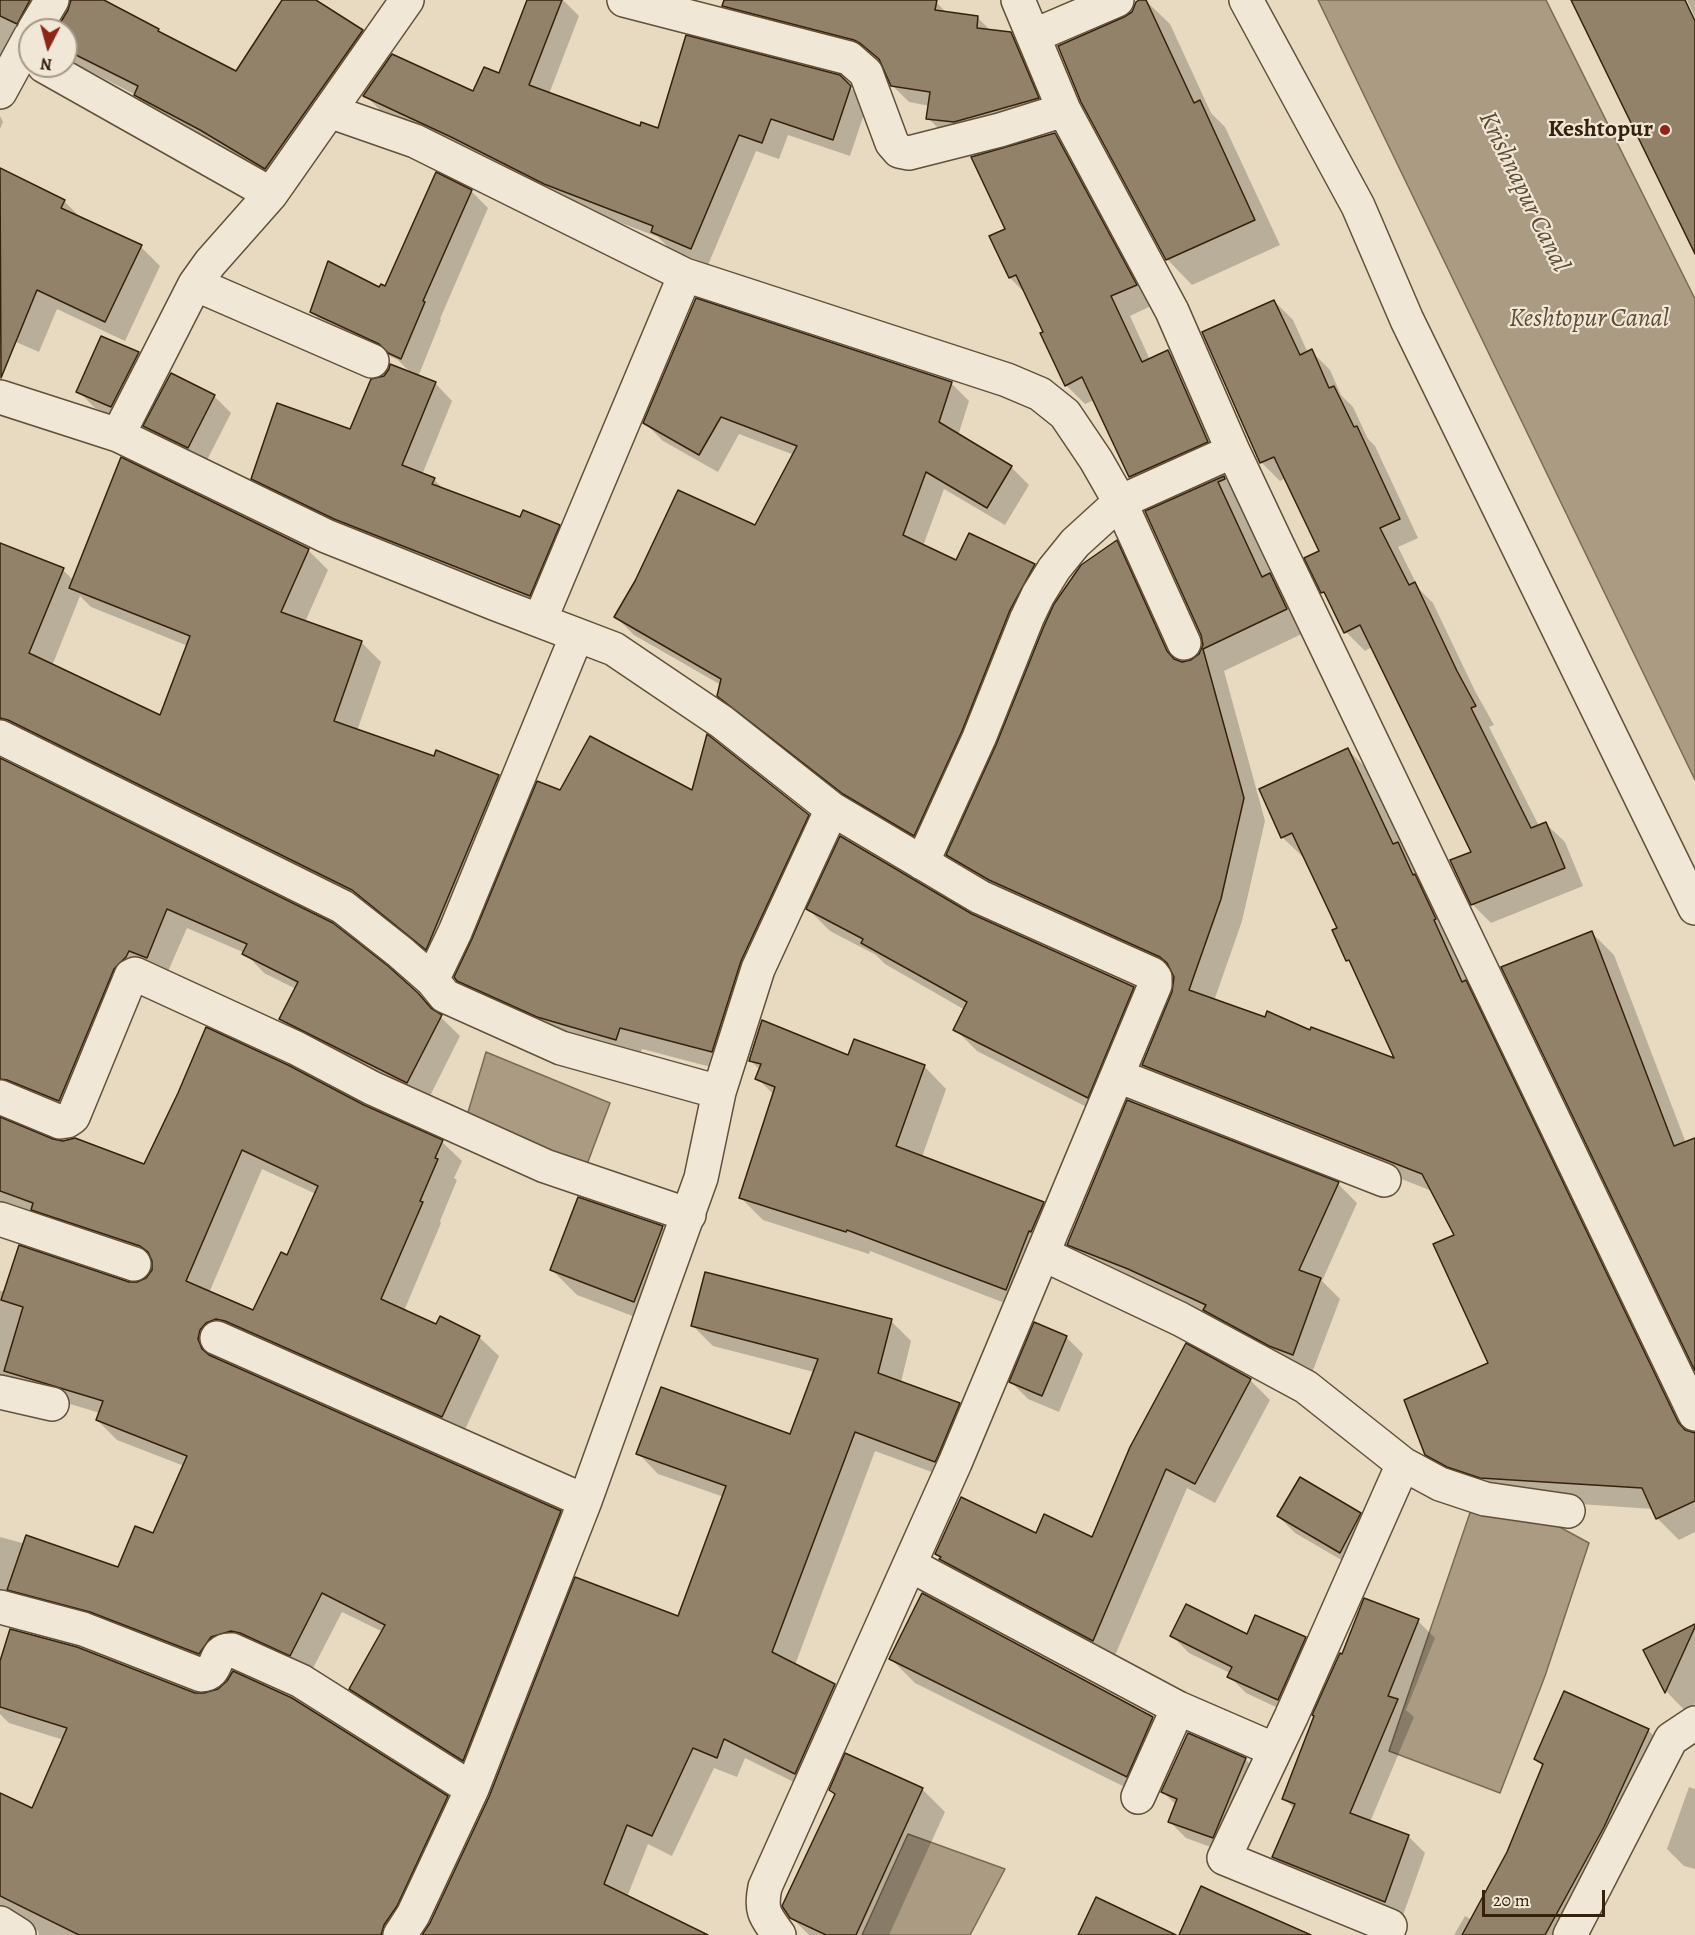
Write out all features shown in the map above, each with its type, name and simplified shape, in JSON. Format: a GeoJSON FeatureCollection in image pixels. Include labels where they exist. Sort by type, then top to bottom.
{"type":"FeatureCollection","features":[{"type":"Feature","properties":{"kind":"street"},"geometry":{"type":"LineString","coordinates":[[45,18],[52,0]]}},
{"type":"Feature","properties":{"kind":"street"},"geometry":{"type":"LineString","coordinates":[[118,435],[195,284],[210,263],[271,194],[407,0]]}},
{"type":"Feature","properties":{"kind":"street"},"geometry":{"type":"LineString","coordinates":[[624,0],[849,58],[866,73],[892,143],[899,152],[909,153],[1000,130],[1064,110]]}},
{"type":"Feature","properties":{"kind":"street"},"geometry":{"type":"LineString","coordinates":[[1018,0],[1064,110],[1172,311],[1233,451],[1695,1414]]}},
{"type":"Feature","properties":{"kind":"street"},"geometry":{"type":"LineString","coordinates":[[1033,36],[1117,0]]}},
{"type":"Feature","properties":{"kind":"street"},"geometry":{"type":"LineString","coordinates":[[1246,0],[1358,206],[1407,320],[1695,908]]}},
{"type":"Feature","properties":{"kind":"street"},"geometry":{"type":"LineString","coordinates":[[0,92],[18,68]]}},
{"type":"Feature","properties":{"kind":"street"},"geometry":{"type":"LineString","coordinates":[[78,77],[271,194]]}},
{"type":"Feature","properties":{"kind":"street"},"geometry":{"type":"LineString","coordinates":[[329,111],[415,141],[685,275],[1007,380],[1040,394],[1065,414],[1096,460],[1120,502],[1184,643]]}},
{"type":"Feature","properties":{"kind":"street"},"geometry":{"type":"LineString","coordinates":[[540,620],[685,275]]}},
{"type":"Feature","properties":{"kind":"street"},"geometry":{"type":"LineString","coordinates":[[195,284],[372,361]]}},
{"type":"Feature","properties":{"kind":"street"},"geometry":{"type":"LineString","coordinates":[[0,397],[118,435],[326,536],[614,649],[722,722],[832,809],[980,897],[1152,974],[1155,978],[1155,985],[1118,1076],[955,1463],[765,1887],[762,1904],[768,1920],[779,1935]]}},
{"type":"Feature","properties":{"kind":"street"},"geometry":{"type":"LineString","coordinates":[[922,863],[979,738],[1038,596],[1054,569],[1075,543],[1120,502],[1233,451]]}},
{"type":"Feature","properties":{"kind":"street"},"geometry":{"type":"LineString","coordinates":[[432,980],[455,932],[577,634]]}},
{"type":"Feature","properties":{"kind":"street"},"geometry":{"type":"LineString","coordinates":[[0,737],[343,907],[400,952],[432,980],[445,996],[561,1048],[719,1092]]}},
{"type":"Feature","properties":{"kind":"street"},"geometry":{"type":"LineString","coordinates":[[400,1935],[413,1915],[472,1789],[585,1501],[701,1178],[719,1092],[758,969],[832,809]]}},
{"type":"Feature","properties":{"kind":"street"},"geometry":{"type":"LineString","coordinates":[[0,1097],[60,1122],[73,1117],[131,976],[135,974],[296,1048],[372,1088],[544,1166],[688,1215]]}},
{"type":"Feature","properties":{"kind":"street"},"geometry":{"type":"LineString","coordinates":[[1118,1076],[1384,1180]]}},
{"type":"Feature","properties":{"kind":"street"},"geometry":{"type":"LineString","coordinates":[[0,1219],[134,1263]]}},
{"type":"Feature","properties":{"kind":"street"},"geometry":{"type":"LineString","coordinates":[[1042,1254],[1180,1319],[1306,1387],[1403,1464],[1440,1484],[1485,1499],[1568,1511]]}},
{"type":"Feature","properties":{"kind":"street"},"geometry":{"type":"LineString","coordinates":[[217,1338],[585,1501]]}},
{"type":"Feature","properties":{"kind":"street"},"geometry":{"type":"LineString","coordinates":[[0,1392],[52,1404]]}},
{"type":"Feature","properties":{"kind":"street"},"geometry":{"type":"LineString","coordinates":[[1386,1935],[1390,1926],[1224,1858],[1403,1464]]}},
{"type":"Feature","properties":{"kind":"street"},"geometry":{"type":"LineString","coordinates":[[909,1565],[1178,1708],[1275,1750]]}},
{"type":"Feature","properties":{"kind":"street"},"geometry":{"type":"LineString","coordinates":[[0,1607],[82,1629],[201,1676],[211,1672],[221,1652],[225,1649],[232,1650],[301,1681],[472,1789]]}},
{"type":"Feature","properties":{"kind":"street"},"geometry":{"type":"LineString","coordinates":[[1138,1797],[1178,1708]]}},
{"type":"Feature","properties":{"kind":"street"},"geometry":{"type":"LineString","coordinates":[[1580,1932],[1671,1739],[1695,1723]]}},
{"type":"Feature","properties":{"kind":"street"},"geometry":{"type":"LineString","coordinates":[[0,1923],[19,1935]]}},
{"type":"Feature","properties":{"kind":"water","name":"Keshtopur Canal"},"geometry":{"type":"Polygon","coordinates":[[[1318,0],[1546,0],[1695,299],[1695,780],[1318,0]]]}},
{"type":"Feature","properties":{"kind":"water"},"geometry":{"type":"Polygon","coordinates":[[[486,1052],[610,1103],[586,1167],[466,1119],[486,1052]]]}},
{"type":"Feature","properties":{"kind":"water"},"geometry":{"type":"Polygon","coordinates":[[[1474,1501],[1532,1512],[1589,1543],[1545,1676],[1500,1793],[1389,1751],[1474,1501]]]}},
{"type":"Feature","properties":{"kind":"water"},"geometry":{"type":"Polygon","coordinates":[[[908,1834],[1005,1869],[970,1935],[862,1935],[908,1834]]]}},
{"type":"Feature","properties":{"kind":"building"},"geometry":{"type":"Polygon","coordinates":[[[0,0],[30,0],[20,18],[18,18],[17,24],[0,16],[0,0]]]}},
{"type":"Feature","properties":{"kind":"building"},"geometry":{"type":"Polygon","coordinates":[[[71,0],[104,0],[236,71],[282,0],[316,0],[363,30],[265,169],[200,130],[134,95],[138,86],[78,56],[78,18],[63,18],[71,0]]]}},
{"type":"Feature","properties":{"kind":"building"},"geometry":{"type":"Polygon","coordinates":[[[527,0],[562,0],[529,85],[640,126],[641,122],[658,128],[686,35],[840,75],[851,86],[833,140],[771,119],[762,143],[739,135],[691,249],[651,232],[653,226],[544,184],[363,96],[392,54],[473,91],[484,67],[499,73],[527,0]]]}},
{"type":"Feature","properties":{"kind":"building"},"geometry":{"type":"Polygon","coordinates":[[[724,0],[937,0],[935,10],[978,16],[977,28],[1011,32],[1039,98],[954,122],[926,119],[930,92],[891,86],[879,59],[861,44],[854,40],[722,6],[724,0]]]}},
{"type":"Feature","properties":{"kind":"building"},"geometry":{"type":"Polygon","coordinates":[[[1139,0],[1146,0],[1194,103],[1200,100],[1255,220],[1166,260],[1081,102],[1058,46],[1124,17],[1132,12],[1139,0]]]}},
{"type":"Feature","properties":{"kind":"building","name":"Keshtopur"},"geometry":{"type":"Polygon","coordinates":[[[1571,0],[1685,0],[1695,21],[1695,254],[1571,0]]]}},
{"type":"Feature","properties":{"kind":"building"},"geometry":{"type":"Polygon","coordinates":[[[1055,133],[1137,285],[1111,296],[1142,362],[1168,350],[1208,442],[1129,477],[1082,377],[1065,386],[1016,275],[1009,278],[989,236],[1005,229],[971,157],[1055,133]]]}},
{"type":"Feature","properties":{"kind":"building"},"geometry":{"type":"Polygon","coordinates":[[[0,168],[65,200],[61,208],[142,245],[105,322],[37,290],[1,378],[0,168]]]}},
{"type":"Feature","properties":{"kind":"building"},"geometry":{"type":"Polygon","coordinates":[[[436,172],[472,190],[423,301],[425,302],[401,359],[388,353],[379,344],[310,312],[328,261],[379,287],[381,284],[385,286],[436,172]]]}},
{"type":"Feature","properties":{"kind":"building"},"geometry":{"type":"Polygon","coordinates":[[[696,298],[952,382],[939,422],[1012,466],[987,508],[926,472],[903,535],[956,560],[969,533],[1035,564],[1010,610],[962,731],[914,836],[843,794],[717,696],[721,679],[614,617],[635,581],[678,490],[755,525],[797,446],[721,417],[699,455],[643,423],[696,298]]]}},
{"type":"Feature","properties":{"kind":"building"},"geometry":{"type":"Polygon","coordinates":[[[1274,300],[1300,355],[1312,349],[1329,388],[1334,386],[1354,427],[1357,426],[1400,519],[1380,528],[1409,585],[1415,582],[1476,706],[1471,708],[1531,828],[1546,822],[1565,868],[1471,905],[1450,860],[1471,852],[1360,625],[1344,633],[1324,592],[1321,593],[1304,558],[1319,551],[1274,457],[1260,463],[1202,332],[1274,300]]]}},
{"type":"Feature","properties":{"kind":"building"},"geometry":{"type":"Polygon","coordinates":[[[101,336],[139,352],[111,407],[76,392],[101,336]]]}},
{"type":"Feature","properties":{"kind":"building"},"geometry":{"type":"Polygon","coordinates":[[[390,364],[436,382],[402,465],[435,478],[432,484],[520,517],[523,510],[560,525],[530,596],[334,519],[251,479],[277,403],[350,429],[371,379],[384,376],[390,364]]]}},
{"type":"Feature","properties":{"kind":"building"},"geometry":{"type":"Polygon","coordinates":[[[171,373],[215,395],[188,448],[143,426],[171,373]]]}},
{"type":"Feature","properties":{"kind":"building"},"geometry":{"type":"Polygon","coordinates":[[[121,457],[309,549],[281,612],[362,641],[334,721],[434,756],[436,750],[499,775],[426,950],[352,890],[0,718],[0,543],[64,568],[29,653],[160,715],[190,636],[69,588],[121,457]]]}},
{"type":"Feature","properties":{"kind":"building"},"geometry":{"type":"Polygon","coordinates":[[[1224,476],[1225,479],[1218,482],[1262,577],[1270,573],[1287,609],[1203,649],[1244,798],[1221,899],[1189,990],[1265,1017],[1267,1011],[1310,1030],[1311,1027],[1394,1058],[1349,960],[1346,961],[1332,930],[1337,928],[1292,833],[1281,838],[1259,789],[1348,748],[1393,844],[1398,842],[1413,875],[1415,874],[1462,982],[1466,980],[1678,1422],[1685,1430],[1695,1433],[1695,1501],[1656,1519],[1642,1488],[1480,1478],[1447,1467],[1425,1455],[1404,1400],[1488,1363],[1433,1244],[1454,1235],[1422,1174],[1142,1065],[1172,992],[1174,977],[1167,963],[1160,957],[989,880],[946,855],[996,745],[1054,604],[1081,565],[1117,540],[1167,651],[1174,659],[1182,662],[1191,660],[1199,654],[1203,645],[1201,635],[1145,511],[1224,476]]]}},
{"type":"Feature","properties":{"kind":"building"},"geometry":{"type":"Polygon","coordinates":[[[707,734],[809,815],[741,961],[712,1052],[620,1028],[616,1040],[537,1017],[457,981],[454,977],[537,781],[560,790],[590,736],[692,790],[707,734]]]}},
{"type":"Feature","properties":{"kind":"building"},"geometry":{"type":"Polygon","coordinates":[[[0,758],[333,923],[388,966],[431,1008],[442,1015],[407,1083],[279,1019],[298,982],[242,954],[247,944],[167,909],[147,958],[129,951],[114,969],[59,1101],[0,1079],[0,758]]]}},
{"type":"Feature","properties":{"kind":"building"},"geometry":{"type":"Polygon","coordinates":[[[840,836],[972,914],[1134,987],[1088,1098],[953,1030],[967,1002],[861,943],[863,939],[806,909],[840,836]]]}},
{"type":"Feature","properties":{"kind":"building"},"geometry":{"type":"Polygon","coordinates":[[[1592,931],[1674,1146],[1695,1138],[1695,1371],[1501,967],[1592,931]]]}},
{"type":"Feature","properties":{"kind":"building"},"geometry":{"type":"Polygon","coordinates":[[[762,1020],[848,1055],[854,1039],[925,1065],[896,1146],[1044,1202],[1031,1232],[1029,1231],[1006,1290],[847,1230],[846,1232],[739,1198],[775,1087],[755,1079],[761,1064],[749,1061],[762,1020]]]}},
{"type":"Feature","properties":{"kind":"building"},"geometry":{"type":"Polygon","coordinates":[[[206,1027],[288,1065],[364,1105],[443,1140],[435,1158],[438,1159],[420,1201],[423,1202],[381,1299],[436,1324],[440,1316],[480,1336],[442,1417],[225,1321],[216,1319],[206,1323],[200,1330],[198,1339],[202,1349],[209,1355],[561,1511],[463,1761],[349,1689],[385,1625],[322,1593],[290,1656],[231,1631],[211,1637],[199,1654],[90,1612],[7,1590],[26,1535],[118,1567],[135,1526],[153,1533],[187,1456],[96,1420],[103,1401],[4,1371],[23,1307],[1,1300],[19,1245],[129,1282],[137,1282],[146,1278],[152,1270],[152,1261],[148,1252],[140,1246],[31,1210],[33,1203],[0,1191],[0,1117],[53,1139],[63,1141],[75,1138],[144,1164],[206,1027]],[[242,1150],[186,1281],[253,1310],[281,1252],[287,1255],[318,1186],[242,1150]]]}},
{"type":"Feature","properties":{"kind":"building"},"geometry":{"type":"Polygon","coordinates":[[[1127,1100],[1339,1182],[1299,1270],[1321,1278],[1293,1355],[1269,1346],[1203,1310],[1206,1305],[1128,1269],[1067,1245],[1127,1100]]]}},
{"type":"Feature","properties":{"kind":"building"},"geometry":{"type":"Polygon","coordinates":[[[578,1197],[663,1226],[634,1302],[550,1270],[578,1197]]]}},
{"type":"Feature","properties":{"kind":"building"},"geometry":{"type":"Polygon","coordinates":[[[705,1272],[892,1319],[878,1373],[960,1403],[938,1456],[935,1462],[855,1432],[772,1652],[835,1684],[795,1774],[724,1739],[717,1758],[693,1748],[652,1836],[627,1825],[604,1884],[708,1935],[422,1935],[430,1923],[489,1797],[575,1577],[678,1616],[726,1486],[636,1454],[661,1387],[790,1434],[818,1359],[691,1326],[705,1272]]]}},
{"type":"Feature","properties":{"kind":"building"},"geometry":{"type":"Polygon","coordinates":[[[1034,1322],[1067,1336],[1042,1396],[1009,1382],[1034,1322]]]}},
{"type":"Feature","properties":{"kind":"building"},"geometry":{"type":"Polygon","coordinates":[[[1186,1343],[1251,1379],[1195,1484],[1166,1469],[1093,1641],[939,1559],[941,1557],[935,1554],[961,1497],[1036,1533],[1044,1514],[1092,1537],[1130,1447],[1186,1343]]]}},
{"type":"Feature","properties":{"kind":"building"},"geometry":{"type":"Polygon","coordinates":[[[1300,1477],[1361,1513],[1340,1553],[1277,1516],[1300,1477]]]}},
{"type":"Feature","properties":{"kind":"building"},"geometry":{"type":"Polygon","coordinates":[[[922,1593],[1153,1717],[1127,1777],[889,1659],[922,1593]]]}},
{"type":"Feature","properties":{"kind":"building"},"geometry":{"type":"Polygon","coordinates":[[[1364,1598],[1419,1619],[1388,1696],[1398,1699],[1350,1813],[1409,1835],[1385,1902],[1272,1857],[1295,1804],[1282,1799],[1314,1716],[1312,1715],[1340,1653],[1342,1654],[1364,1598]]]}},
{"type":"Feature","properties":{"kind":"building"},"geometry":{"type":"Polygon","coordinates":[[[1186,1604],[1247,1634],[1255,1615],[1306,1637],[1278,1700],[1227,1677],[1232,1667],[1170,1636],[1186,1604]]]}},
{"type":"Feature","properties":{"kind":"building"},"geometry":{"type":"Polygon","coordinates":[[[1695,1624],[1695,1627],[1665,1693],[1643,1650],[1695,1624]]]}},
{"type":"Feature","properties":{"kind":"building"},"geometry":{"type":"Polygon","coordinates":[[[10,1629],[77,1647],[195,1693],[218,1689],[233,1671],[292,1698],[448,1796],[397,1906],[384,1925],[381,1935],[79,1935],[0,1896],[0,1793],[32,1808],[67,1728],[0,1707],[0,1661],[10,1629]]]}},
{"type":"Feature","properties":{"kind":"building"},"geometry":{"type":"Polygon","coordinates":[[[1564,1691],[1649,1729],[1604,1827],[1545,1935],[1462,1935],[1507,1852],[1543,1764],[1534,1759],[1564,1691]]]}},
{"type":"Feature","properties":{"kind":"building"},"geometry":{"type":"Polygon","coordinates":[[[1188,1733],[1246,1758],[1213,1838],[1168,1822],[1177,1799],[1161,1792],[1188,1733]]]}},
{"type":"Feature","properties":{"kind":"building"},"geometry":{"type":"Polygon","coordinates":[[[845,1753],[923,1788],[856,1935],[826,1935],[790,1918],[782,1906],[835,1794],[829,1790],[845,1753]]]}},
{"type":"Feature","properties":{"kind":"building"},"geometry":{"type":"Polygon","coordinates":[[[1201,1886],[1216,1893],[1311,1935],[1179,1935],[1201,1886]]]}},
{"type":"Feature","properties":{"kind":"building"},"geometry":{"type":"Polygon","coordinates":[[[1096,1897],[1176,1935],[1078,1935],[1096,1897]]]}},
{"type":"Feature","properties":{"kind":"place","name":"Keshtopur"},"geometry":{"type":"Point","coordinates":[1665,130]}},
{"type":"Feature","properties":{"kind":"water label","name":"Krishnapur Canal"},"geometry":{"type":"Point","coordinates":[1523,192]}}]}
